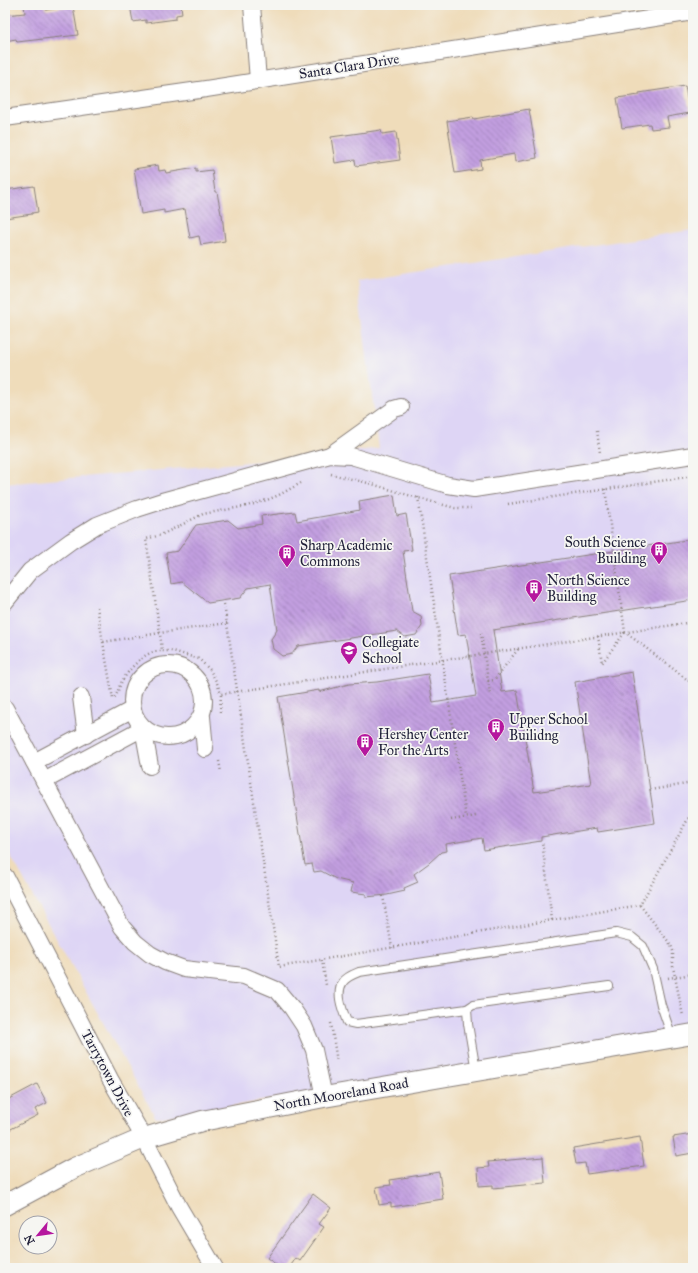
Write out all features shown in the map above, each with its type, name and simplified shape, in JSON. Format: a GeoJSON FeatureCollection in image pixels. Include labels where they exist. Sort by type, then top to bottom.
{"type":"FeatureCollection","features":[{"type":"Feature","properties":{"kind":"street"},"geometry":{"type":"LineString","coordinates":[[252,5],[258,80]]}},
{"type":"Feature","properties":{"kind":"street","name":"Santa Clara Drive"},"geometry":{"type":"LineString","coordinates":[[5,118],[693,12]]}},
{"type":"Feature","properties":{"kind":"street"},"geometry":{"type":"LineString","coordinates":[[330,455],[394,409],[401,408]]}},
{"type":"Feature","properties":{"kind":"street"},"geometry":{"type":"LineString","coordinates":[[5,602],[30,571],[71,541],[97,525],[162,501],[330,455],[351,456],[448,485],[474,489],[693,455]]}},
{"type":"Feature","properties":{"kind":"street"},"geometry":{"type":"LineString","coordinates":[[202,717],[191,730],[175,737],[164,738],[153,734],[143,728],[136,720],[132,699],[134,688],[139,679],[147,671],[156,666],[167,664],[177,665],[195,676],[201,685],[204,696],[202,717],[205,749]]}},
{"type":"Feature","properties":{"kind":"street"},"geometry":{"type":"LineString","coordinates":[[80,697],[86,735]]}},
{"type":"Feature","properties":{"kind":"street"},"geometry":{"type":"LineString","coordinates":[[5,708],[122,927],[135,942],[150,954],[166,962],[184,969],[244,976],[276,990],[292,1008],[304,1026],[314,1050],[324,1097]]}},
{"type":"Feature","properties":{"kind":"street"},"geometry":{"type":"LineString","coordinates":[[34,762],[133,709]]}},
{"type":"Feature","properties":{"kind":"street"},"geometry":{"type":"LineString","coordinates":[[44,781],[143,728]]}},
{"type":"Feature","properties":{"kind":"street"},"geometry":{"type":"LineString","coordinates":[[143,728],[150,766]]}},
{"type":"Feature","properties":{"kind":"street","name":"Tarrytown Drive"},"geometry":{"type":"LineString","coordinates":[[5,876],[110,1079],[144,1138],[179,1207],[215,1268]]}},
{"type":"Feature","properties":{"kind":"street","name":"North Mooreland Road"},"geometry":{"type":"LineString","coordinates":[[5,1205],[74,1168],[144,1138],[202,1121],[255,1109],[476,1070],[672,1038],[689,1027]]}},
{"type":"Feature","properties":{"kind":"lane"},"geometry":{"type":"LineString","coordinates":[[609,986],[472,1005],[467,1009],[356,1024],[347,1022],[342,1011],[340,993],[342,982],[349,976],[359,972],[616,933],[632,937],[643,946],[653,969],[661,1005],[672,1038]]}},
{"type":"Feature","properties":{"kind":"lane"},"geometry":{"type":"LineString","coordinates":[[467,1009],[468,1024],[476,1070]]}},
{"type":"Feature","properties":{"kind":"path"},"geometry":{"type":"LineString","coordinates":[[597,431],[625,632],[602,663],[598,636]]}},
{"type":"Feature","properties":{"kind":"path"},"geometry":{"type":"LineString","coordinates":[[324,472],[456,508],[473,508]]}},
{"type":"Feature","properties":{"kind":"path"},"geometry":{"type":"LineString","coordinates":[[507,504],[693,476]]}},
{"type":"Feature","properties":{"kind":"path"},"geometry":{"type":"LineString","coordinates":[[422,477],[418,498],[466,817]]}},
{"type":"Feature","properties":{"kind":"path"},"geometry":{"type":"LineString","coordinates":[[162,651],[146,539],[161,535],[203,514],[247,506],[267,500],[291,489],[306,479]]}},
{"type":"Feature","properties":{"kind":"path"},"geometry":{"type":"LineString","coordinates":[[224,604],[279,967],[640,905]]}},
{"type":"Feature","properties":{"kind":"path"},"geometry":{"type":"LineString","coordinates":[[97,607],[113,699],[117,695],[121,683],[128,674],[143,657],[153,652],[173,651],[199,659],[210,670],[221,694],[693,622]]}},
{"type":"Feature","properties":{"kind":"path"},"geometry":{"type":"LineString","coordinates":[[103,642],[227,622]]}},
{"type":"Feature","properties":{"kind":"path"},"geometry":{"type":"LineString","coordinates":[[625,632],[693,684]]}},
{"type":"Feature","properties":{"kind":"path"},"geometry":{"type":"LineString","coordinates":[[481,633],[490,694]]}},
{"type":"Feature","properties":{"kind":"path"},"geometry":{"type":"LineString","coordinates":[[488,681],[494,680],[520,648]]}},
{"type":"Feature","properties":{"kind":"path"},"geometry":{"type":"LineString","coordinates":[[650,790],[693,783]]}},
{"type":"Feature","properties":{"kind":"path"},"geometry":{"type":"LineString","coordinates":[[640,905],[693,810]]}},
{"type":"Feature","properties":{"kind":"path"},"geometry":{"type":"LineString","coordinates":[[451,820],[476,816]]}},
{"type":"Feature","properties":{"kind":"path"},"geometry":{"type":"LineString","coordinates":[[542,841],[552,920]]}},
{"type":"Feature","properties":{"kind":"path"},"geometry":{"type":"LineString","coordinates":[[383,896],[392,948]]}},
{"type":"Feature","properties":{"kind":"path"},"geometry":{"type":"LineString","coordinates":[[640,905],[671,945],[673,951],[673,967],[681,1007],[689,1027]]}},
{"type":"Feature","properties":{"kind":"path"},"geometry":{"type":"LineString","coordinates":[[656,980],[693,974]]}},
{"type":"Feature","properties":{"kind":"shaded area","name":"Collegiate School"},"geometry":{"type":"Polygon","coordinates":[[[693,230],[693,1032],[156,1118],[5,846],[5,484],[330,455],[379,448],[357,281],[693,230]]]}},
{"type":"Feature","properties":{"kind":"building"},"geometry":{"type":"Polygon","coordinates":[[[24,5],[45,5],[46,10],[73,6],[78,35],[17,42],[16,39],[5,41],[5,15],[25,13],[24,5]]]}},
{"type":"Feature","properties":{"kind":"building"},"geometry":{"type":"Polygon","coordinates":[[[130,5],[181,5],[182,14],[176,15],[176,19],[146,23],[146,20],[133,22],[130,5]]]}},
{"type":"Feature","properties":{"kind":"building"},"geometry":{"type":"Polygon","coordinates":[[[685,86],[690,113],[667,117],[669,127],[651,129],[650,124],[622,128],[617,98],[685,86]]]}},
{"type":"Feature","properties":{"kind":"building"},"geometry":{"type":"Polygon","coordinates":[[[529,109],[537,158],[515,162],[514,154],[480,160],[481,169],[455,173],[447,121],[473,117],[474,119],[529,109]]]}},
{"type":"Feature","properties":{"kind":"building"},"geometry":{"type":"Polygon","coordinates":[[[381,130],[382,134],[396,132],[400,160],[356,166],[355,160],[335,163],[331,137],[381,130]]]}},
{"type":"Feature","properties":{"kind":"building"},"geometry":{"type":"Polygon","coordinates":[[[158,165],[159,171],[165,170],[166,173],[196,168],[196,172],[212,170],[215,192],[217,192],[222,214],[225,241],[201,245],[199,236],[190,238],[185,209],[164,213],[164,210],[141,214],[134,169],[158,165]]]}},
{"type":"Feature","properties":{"kind":"building"},"geometry":{"type":"Polygon","coordinates":[[[34,186],[38,212],[5,218],[5,190],[34,186]]]}},
{"type":"Feature","properties":{"kind":"building","name":"Sharp Academic Commons"},"geometry":{"type":"Polygon","coordinates":[[[394,495],[397,516],[406,514],[412,550],[403,551],[412,611],[421,616],[422,626],[416,635],[405,637],[397,631],[298,646],[292,654],[282,656],[273,649],[271,639],[277,630],[270,584],[248,588],[240,598],[208,603],[182,582],[171,584],[166,553],[178,551],[196,525],[228,520],[238,528],[262,524],[261,516],[295,512],[297,521],[360,510],[359,501],[394,495]]]}},
{"type":"Feature","properties":{"kind":"building"},"geometry":{"type":"Polygon","coordinates":[[[693,539],[693,600],[493,630],[502,692],[517,690],[534,792],[591,784],[575,682],[632,672],[655,823],[598,832],[597,828],[541,837],[541,841],[484,850],[482,838],[446,844],[447,851],[441,852],[414,874],[418,882],[404,888],[405,891],[387,895],[366,897],[366,894],[351,892],[353,883],[336,879],[321,871],[314,872],[312,864],[305,865],[278,697],[319,690],[319,692],[349,684],[377,682],[428,674],[433,703],[476,696],[466,634],[458,635],[449,576],[693,539]]]}},
{"type":"Feature","properties":{"kind":"building"},"geometry":{"type":"Polygon","coordinates":[[[37,1084],[47,1103],[35,1109],[38,1115],[5,1132],[5,1101],[37,1084]]]}},
{"type":"Feature","properties":{"kind":"building"},"geometry":{"type":"Polygon","coordinates":[[[693,1134],[693,1153],[676,1156],[673,1137],[693,1134]]]}},
{"type":"Feature","properties":{"kind":"building"},"geometry":{"type":"Polygon","coordinates":[[[640,1137],[644,1166],[587,1174],[585,1163],[576,1164],[573,1148],[640,1137]]]}},
{"type":"Feature","properties":{"kind":"building"},"geometry":{"type":"Polygon","coordinates":[[[543,1157],[545,1183],[493,1188],[493,1185],[479,1186],[478,1168],[489,1167],[488,1162],[543,1157]]]}},
{"type":"Feature","properties":{"kind":"building"},"geometry":{"type":"Polygon","coordinates":[[[439,1172],[443,1199],[391,1207],[391,1203],[379,1205],[376,1187],[391,1185],[390,1180],[439,1172]]]}},
{"type":"Feature","properties":{"kind":"building"},"geometry":{"type":"Polygon","coordinates":[[[313,1194],[331,1208],[319,1224],[324,1227],[300,1261],[296,1258],[289,1268],[281,1268],[267,1258],[313,1194]]]}},
{"type":"Feature","properties":{"kind":"place","name":"South Science Building"},"geometry":{"type":"Point","coordinates":[659,565]}},
{"type":"Feature","properties":{"kind":"place","name":"Sharp Academic Commons"},"geometry":{"type":"Point","coordinates":[287,568]}},
{"type":"Feature","properties":{"kind":"place","name":"North Science Building"},"geometry":{"type":"Point","coordinates":[534,603]}},
{"type":"Feature","properties":{"kind":"place","name":"Collegiate School"},"geometry":{"type":"Point","coordinates":[349,665]}},
{"type":"Feature","properties":{"kind":"place","name":"Upper School Builidng"},"geometry":{"type":"Point","coordinates":[496,742]}},
{"type":"Feature","properties":{"kind":"place","name":"Hershey Center For the Arts"},"geometry":{"type":"Point","coordinates":[365,757]}}]}
